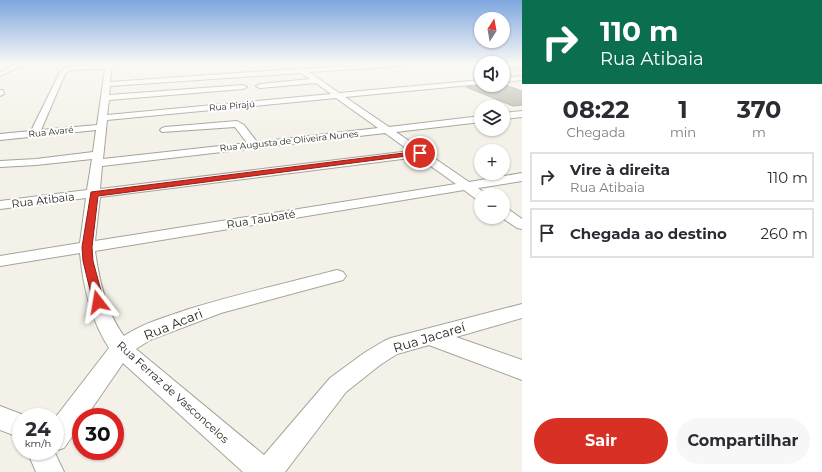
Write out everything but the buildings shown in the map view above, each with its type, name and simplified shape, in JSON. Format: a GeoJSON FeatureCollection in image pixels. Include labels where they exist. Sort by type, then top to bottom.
{"type":"FeatureCollection","features":[{"type":"Feature","properties":{"kind":"street"},"geometry":{"type":"LineString","coordinates":[[34,134],[58,86]]}},
{"type":"Feature","properties":{"kind":"street","name":"Rua Ferraz de Vasconcelos"},"geometry":{"type":"LineString","coordinates":[[105,86],[103,123],[87,247],[88,261],[98,302],[110,335],[121,349],[263,472]]}},
{"type":"Feature","properties":{"kind":"street"},"geometry":{"type":"LineString","coordinates":[[131,86],[147,95],[243,87]]}},
{"type":"Feature","properties":{"kind":"street"},"geometry":{"type":"LineString","coordinates":[[325,86],[474,191]]}},
{"type":"Feature","properties":{"kind":"street","name":"Rua Pirajú"},"geometry":{"type":"LineString","coordinates":[[103,123],[158,112],[437,86]]}},
{"type":"Feature","properties":{"kind":"street"},"geometry":{"type":"LineString","coordinates":[[138,89],[147,95],[158,112],[166,130],[169,155]]}},
{"type":"Feature","properties":{"kind":"street"},"geometry":{"type":"LineString","coordinates":[[510,115],[522,114]]}},
{"type":"Feature","properties":{"kind":"street","name":"Rua Augusta de Oliveira Nunes"},"geometry":{"type":"LineString","coordinates":[[0,164],[169,155],[474,120]]}},
{"type":"Feature","properties":{"kind":"street","name":"Rua Avaré"},"geometry":{"type":"LineString","coordinates":[[0,137],[34,134],[103,123]]}},
{"type":"Feature","properties":{"kind":"street"},"geometry":{"type":"LineString","coordinates":[[166,130],[237,124],[241,127],[254,145]]}},
{"type":"Feature","properties":{"kind":"street","name":"Rua Atibaia"},"geometry":{"type":"LineString","coordinates":[[0,205],[420,153]]}},
{"type":"Feature","properties":{"kind":"street","name":"Rua Taubaté"},"geometry":{"type":"LineString","coordinates":[[0,261],[522,177]]}},
{"type":"Feature","properties":{"kind":"street"},"geometry":{"type":"LineString","coordinates":[[510,217],[522,225]]}},
{"type":"Feature","properties":{"kind":"street","name":"Rua Acari"},"geometry":{"type":"LineString","coordinates":[[64,430],[121,349],[143,334],[218,307],[337,276]]}},
{"type":"Feature","properties":{"kind":"street","name":"Rua Jacareí"},"geometry":{"type":"LineString","coordinates":[[268,472],[338,385],[372,359],[391,347],[522,311]]}},
{"type":"Feature","properties":{"kind":"street"},"geometry":{"type":"LineString","coordinates":[[429,336],[522,370]]}},
{"type":"Feature","properties":{"kind":"street"},"geometry":{"type":"LineString","coordinates":[[0,418],[12,423]]}},
{"type":"Feature","properties":{"kind":"route"},"geometry":{"type":"LineString","coordinates":[[98,302],[88,261],[87,247],[94,194],[420,153]]}}]}
